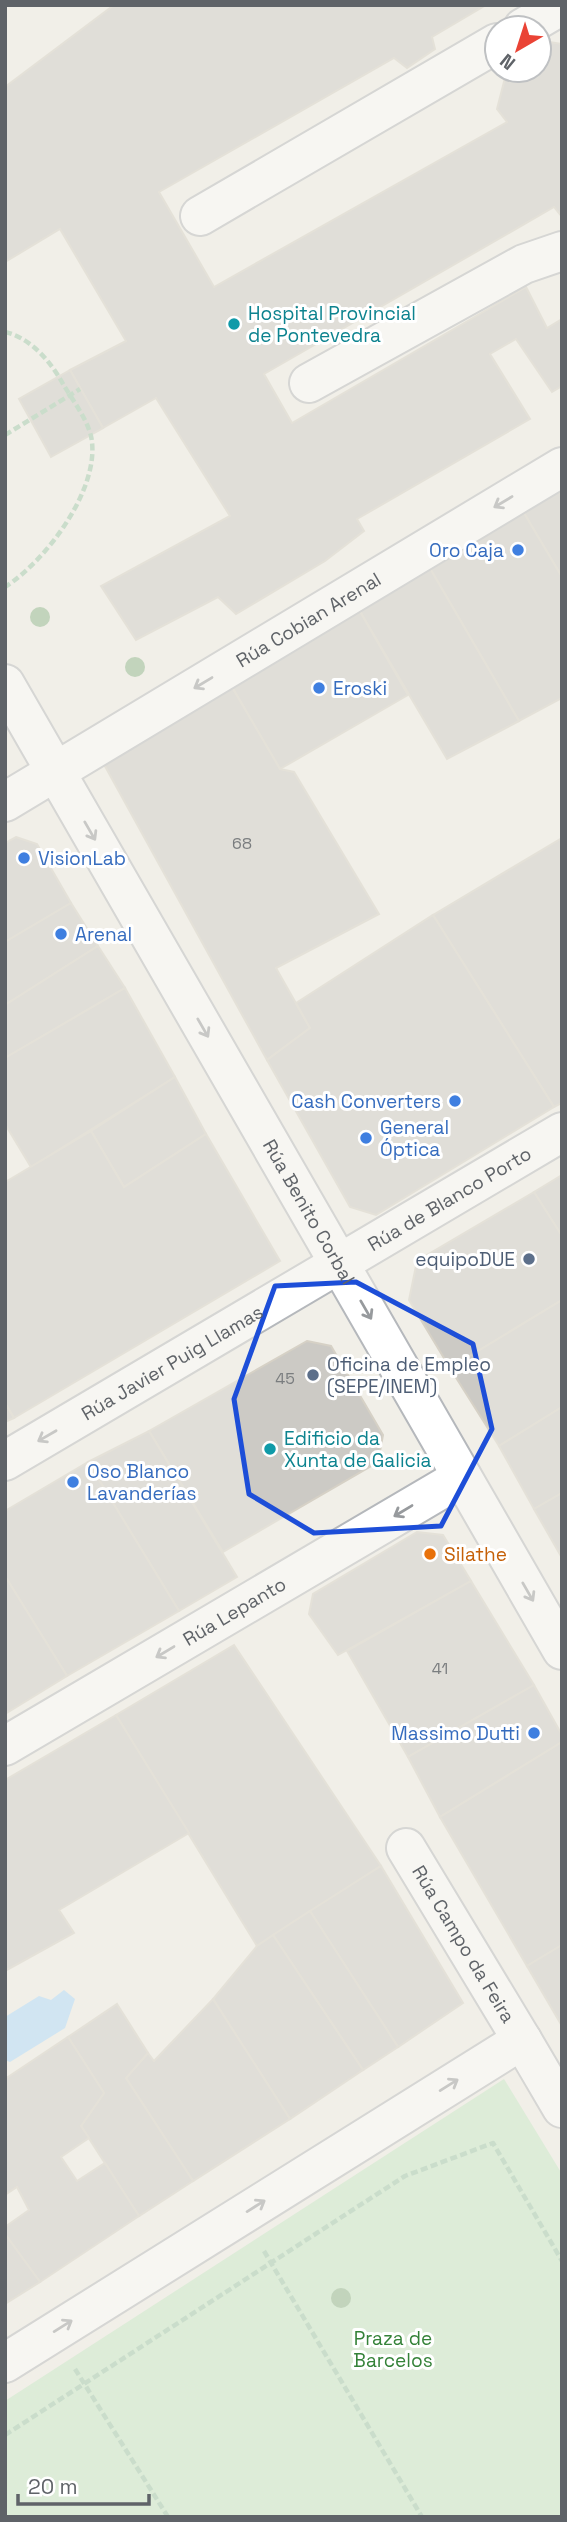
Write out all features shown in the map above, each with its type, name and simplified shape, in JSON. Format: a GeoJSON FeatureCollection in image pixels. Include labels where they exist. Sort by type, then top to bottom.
{"type":"FeatureCollection","features":[{"type":"Feature","properties":{"kind":"street"},"geometry":{"type":"LineString","coordinates":[[201,216],[483,51]]}},
{"type":"Feature","properties":{"kind":"street"},"geometry":{"type":"LineString","coordinates":[[309,383],[524,264],[562,251]]}},
{"type":"Feature","properties":{"kind":"street","name":"Rúa Cobian Arenal"},"geometry":{"type":"LineString","coordinates":[[5,802],[562,467]]}},
{"type":"Feature","properties":{"kind":"street","name":"Rúa Benito Corbal"},"geometry":{"type":"LineString","coordinates":[[5,684],[562,1650]]}},
{"type":"Feature","properties":{"kind":"street","name":"Rúa de Blanco Porto"},"geometry":{"type":"LineString","coordinates":[[338,1265],[562,1132]]}},
{"type":"Feature","properties":{"kind":"street","name":"Rúa Javier Puig Llamas"},"geometry":{"type":"LineString","coordinates":[[5,1461],[338,1265]]}},
{"type":"Feature","properties":{"kind":"street","name":"Rúa Lepanto"},"geometry":{"type":"LineString","coordinates":[[5,1746],[463,1477]]}},
{"type":"Feature","properties":{"kind":"street","name":"Rúa Campo da Feira"},"geometry":{"type":"LineString","coordinates":[[406,1848],[522,2040]]}},
{"type":"Feature","properties":{"kind":"street"},"geometry":{"type":"LineString","coordinates":[[5,2363],[522,2040],[562,2108]]}},
{"type":"Feature","properties":{"kind":"path"},"geometry":{"type":"LineString","coordinates":[[5,332],[15,334],[43,355],[70,395],[91,434],[89,469],[64,528],[43,555],[5,587]]}},
{"type":"Feature","properties":{"kind":"path"},"geometry":{"type":"LineString","coordinates":[[5,435],[80,389]]}},
{"type":"Feature","properties":{"kind":"path"},"geometry":{"type":"LineString","coordinates":[[5,2435],[405,2176],[493,2143],[562,2261]]}},
{"type":"Feature","properties":{"kind":"path"},"geometry":{"type":"LineString","coordinates":[[242,2214],[422,2517]]}},
{"type":"Feature","properties":{"kind":"path"},"geometry":{"type":"LineString","coordinates":[[52,2333],[167,2517]]}},
{"type":"Feature","properties":{"kind":"highlighted area"},"geometry":{"type":"Polygon","coordinates":[[[356,1282],[473,1344],[492,1429],[441,1526],[314,1533],[249,1494],[234,1399],[275,1286],[356,1282]]]}},
{"type":"Feature","properties":{"kind":"green space","name":"Praza de Barcelos"},"geometry":{"type":"Polygon","coordinates":[[[504,2079],[562,2174],[562,2517],[5,2517],[5,2401],[504,2079]]]}},
{"type":"Feature","properties":{"kind":"water"},"geometry":{"type":"Polygon","coordinates":[[[64,1990],[75,1999],[65,2028],[10,2062],[5,2060],[5,2017],[39,1996],[51,2000],[64,1990]]]}},
{"type":"Feature","properties":{"kind":"building","name":"Hospital Provincial de Pontevedra"},"geometry":{"type":"Polygon","coordinates":[[[114,5],[486,5],[432,37],[435,49],[407,68],[394,58],[159,192],[214,287],[507,122],[497,109],[503,84],[553,84],[553,42],[562,44],[562,217],[554,207],[264,374],[292,423],[526,287],[547,328],[562,319],[562,386],[552,392],[516,339],[490,354],[530,419],[357,519],[364,531],[325,561],[236,614],[218,597],[136,640],[101,586],[230,516],[156,398],[103,428],[70,370],[126,341],[60,229],[5,262],[5,87],[114,5]]]}},
{"type":"Feature","properties":{"kind":"building"},"geometry":{"type":"Polygon","coordinates":[[[70,370],[103,428],[51,457],[19,399],[70,370]]]}},
{"type":"Feature","properties":{"kind":"building"},"geometry":{"type":"Polygon","coordinates":[[[562,484],[562,577],[521,508],[562,484]]]}},
{"type":"Feature","properties":{"kind":"building"},"geometry":{"type":"Polygon","coordinates":[[[521,508],[562,577],[562,698],[519,721],[428,565],[521,508]]]}},
{"type":"Feature","properties":{"kind":"building"},"geometry":{"type":"Polygon","coordinates":[[[428,565],[519,721],[447,759],[358,608],[428,565]]]}},
{"type":"Feature","properties":{"kind":"building","name":"Eroski"},"geometry":{"type":"Polygon","coordinates":[[[358,608],[408,695],[280,769],[229,682],[358,608]]]}},
{"type":"Feature","properties":{"kind":"building"},"geometry":{"type":"Polygon","coordinates":[[[229,682],[280,769],[294,772],[379,914],[276,968],[310,1028],[267,1060],[101,759],[229,682]]]}},
{"type":"Feature","properties":{"kind":"building"},"geometry":{"type":"Polygon","coordinates":[[[16,837],[37,844],[71,903],[5,942],[5,843],[16,837]]]}},
{"type":"Feature","properties":{"kind":"building"},"geometry":{"type":"Polygon","coordinates":[[[562,838],[562,1103],[554,1107],[433,915],[562,838]]]}},
{"type":"Feature","properties":{"kind":"building"},"geometry":{"type":"Polygon","coordinates":[[[71,903],[98,946],[5,1005],[5,942],[71,903]]]}},
{"type":"Feature","properties":{"kind":"building"},"geometry":{"type":"Polygon","coordinates":[[[433,915],[554,1107],[376,1215],[350,1207],[267,1060],[310,1028],[296,1003],[433,915]]]}},
{"type":"Feature","properties":{"kind":"building"},"geometry":{"type":"Polygon","coordinates":[[[98,946],[125,988],[5,1058],[5,1005],[98,946]]]}},
{"type":"Feature","properties":{"kind":"building"},"geometry":{"type":"Polygon","coordinates":[[[125,988],[175,1077],[31,1167],[5,1124],[5,1058],[125,988]]]}},
{"type":"Feature","properties":{"kind":"building"},"geometry":{"type":"Polygon","coordinates":[[[175,1077],[206,1134],[124,1187],[91,1131],[175,1077]]]}},
{"type":"Feature","properties":{"kind":"building"},"geometry":{"type":"Polygon","coordinates":[[[91,1131],[124,1187],[206,1134],[280,1261],[14,1418],[5,1403],[5,1178],[7,1181],[91,1131]]]}},
{"type":"Feature","properties":{"kind":"building"},"geometry":{"type":"Polygon","coordinates":[[[562,1175],[562,1236],[534,1192],[562,1175]]]}},
{"type":"Feature","properties":{"kind":"building"},"geometry":{"type":"Polygon","coordinates":[[[534,1192],[562,1236],[562,1300],[450,1368],[409,1300],[417,1261],[534,1192]]]}},
{"type":"Feature","properties":{"kind":"building"},"geometry":{"type":"Polygon","coordinates":[[[562,1300],[562,1407],[499,1446],[450,1368],[562,1300]]]}},
{"type":"Feature","properties":{"kind":"building","name":"Edificio da Xunta de Galicia"},"geometry":{"type":"Polygon","coordinates":[[[307,1341],[331,1346],[383,1435],[378,1462],[223,1552],[149,1431],[307,1341]]]}},
{"type":"Feature","properties":{"kind":"building"},"geometry":{"type":"Polygon","coordinates":[[[5,1403],[14,1418],[5,1422],[5,1403]]]}},
{"type":"Feature","properties":{"kind":"building"},"geometry":{"type":"Polygon","coordinates":[[[562,1407],[562,1493],[534,1509],[499,1446],[562,1407]]]}},
{"type":"Feature","properties":{"kind":"building"},"geometry":{"type":"Polygon","coordinates":[[[149,1431],[237,1577],[179,1611],[88,1462],[149,1431]]]}},
{"type":"Feature","properties":{"kind":"building"},"geometry":{"type":"Polygon","coordinates":[[[88,1462],[179,1611],[67,1676],[5,1576],[5,1511],[88,1462]]]}},
{"type":"Feature","properties":{"kind":"building"},"geometry":{"type":"Polygon","coordinates":[[[562,1493],[562,1558],[534,1509],[562,1493]]]}},
{"type":"Feature","properties":{"kind":"building"},"geometry":{"type":"Polygon","coordinates":[[[417,1532],[443,1535],[471,1581],[338,1655],[309,1614],[313,1594],[417,1532]]]}},
{"type":"Feature","properties":{"kind":"building"},"geometry":{"type":"Polygon","coordinates":[[[5,1576],[67,1676],[5,1714],[5,1576]]]}},
{"type":"Feature","properties":{"kind":"building"},"geometry":{"type":"Polygon","coordinates":[[[471,1581],[534,1685],[408,1757],[347,1651],[471,1581]]]}},
{"type":"Feature","properties":{"kind":"building"},"geometry":{"type":"Polygon","coordinates":[[[234,1645],[381,1866],[257,1946],[116,1715],[234,1645]]]}},
{"type":"Feature","properties":{"kind":"building"},"geometry":{"type":"Polygon","coordinates":[[[534,1685],[562,1735],[562,1742],[440,1817],[408,1757],[534,1685]]]}},
{"type":"Feature","properties":{"kind":"building"},"geometry":{"type":"Polygon","coordinates":[[[116,1715],[189,1833],[59,1910],[74,1933],[5,1971],[5,1780],[116,1715]]]}},
{"type":"Feature","properties":{"kind":"building"},"geometry":{"type":"Polygon","coordinates":[[[562,1742],[562,1945],[527,1966],[440,1817],[562,1742]]]}},
{"type":"Feature","properties":{"kind":"building"},"geometry":{"type":"Polygon","coordinates":[[[381,1866],[463,2003],[398,2047],[310,1911],[381,1866]]]}},
{"type":"Feature","properties":{"kind":"building"},"geometry":{"type":"Polygon","coordinates":[[[310,1911],[398,2047],[363,2070],[273,1935],[310,1911]]]}},
{"type":"Feature","properties":{"kind":"building"},"geometry":{"type":"Polygon","coordinates":[[[273,1935],[363,2070],[290,2119],[213,1999],[257,1946],[273,1935]]]}},
{"type":"Feature","properties":{"kind":"building"},"geometry":{"type":"Polygon","coordinates":[[[562,1945],[562,2026],[527,1966],[562,1945]]]}},
{"type":"Feature","properties":{"kind":"building"},"geometry":{"type":"Polygon","coordinates":[[[213,1999],[290,2119],[193,2181],[126,2078],[148,2053],[154,2061],[213,1999]]]}},
{"type":"Feature","properties":{"kind":"building"},"geometry":{"type":"Polygon","coordinates":[[[117,2004],[148,2053],[126,2078],[193,2181],[139,2216],[81,2126],[104,2093],[68,2037],[117,2004]]]}},
{"type":"Feature","properties":{"kind":"building"},"geometry":{"type":"Polygon","coordinates":[[[68,2037],[104,2093],[81,2126],[89,2138],[61,2157],[77,2181],[105,2163],[139,2216],[40,2282],[5,2234],[5,2227],[29,2210],[17,2187],[5,2195],[5,2079],[68,2037]]]}},
{"type":"Feature","properties":{"kind":"building"},"geometry":{"type":"Polygon","coordinates":[[[5,2234],[40,2282],[5,2304],[5,2234]]]}},
{"type":"Feature","properties":{"kind":"place","name":"Hospital Provincial de Pontevedra"},"geometry":{"type":"Point","coordinates":[234,324]}},
{"type":"Feature","properties":{"kind":"place","name":"Oro Caja"},"geometry":{"type":"Point","coordinates":[518,550]}},
{"type":"Feature","properties":{"kind":"place","name":"Eroski"},"geometry":{"type":"Point","coordinates":[319,688]}},
{"type":"Feature","properties":{"kind":"place","name":"VisionLab"},"geometry":{"type":"Point","coordinates":[24,858]}},
{"type":"Feature","properties":{"kind":"place","name":"Arenal"},"geometry":{"type":"Point","coordinates":[61,934]}},
{"type":"Feature","properties":{"kind":"place","name":"Cash Converters"},"geometry":{"type":"Point","coordinates":[455,1101]}},
{"type":"Feature","properties":{"kind":"place","name":"General Óptica"},"geometry":{"type":"Point","coordinates":[366,1138]}},
{"type":"Feature","properties":{"kind":"place","name":"equipoDUE"},"geometry":{"type":"Point","coordinates":[529,1259]}},
{"type":"Feature","properties":{"kind":"place","name":"Oficina de Empleo (SEPE/INEM)"},"geometry":{"type":"Point","coordinates":[313,1375]}},
{"type":"Feature","properties":{"kind":"place","name":"Edificio da Xunta de Galicia"},"geometry":{"type":"Point","coordinates":[270,1449]}},
{"type":"Feature","properties":{"kind":"place","name":"Oso Blanco Lavanderías"},"geometry":{"type":"Point","coordinates":[73,1482]}},
{"type":"Feature","properties":{"kind":"place","name":"Silathe"},"geometry":{"type":"Point","coordinates":[430,1554]}},
{"type":"Feature","properties":{"kind":"place","name":"Massimo Dutti"},"geometry":{"type":"Point","coordinates":[534,1733]}}]}
